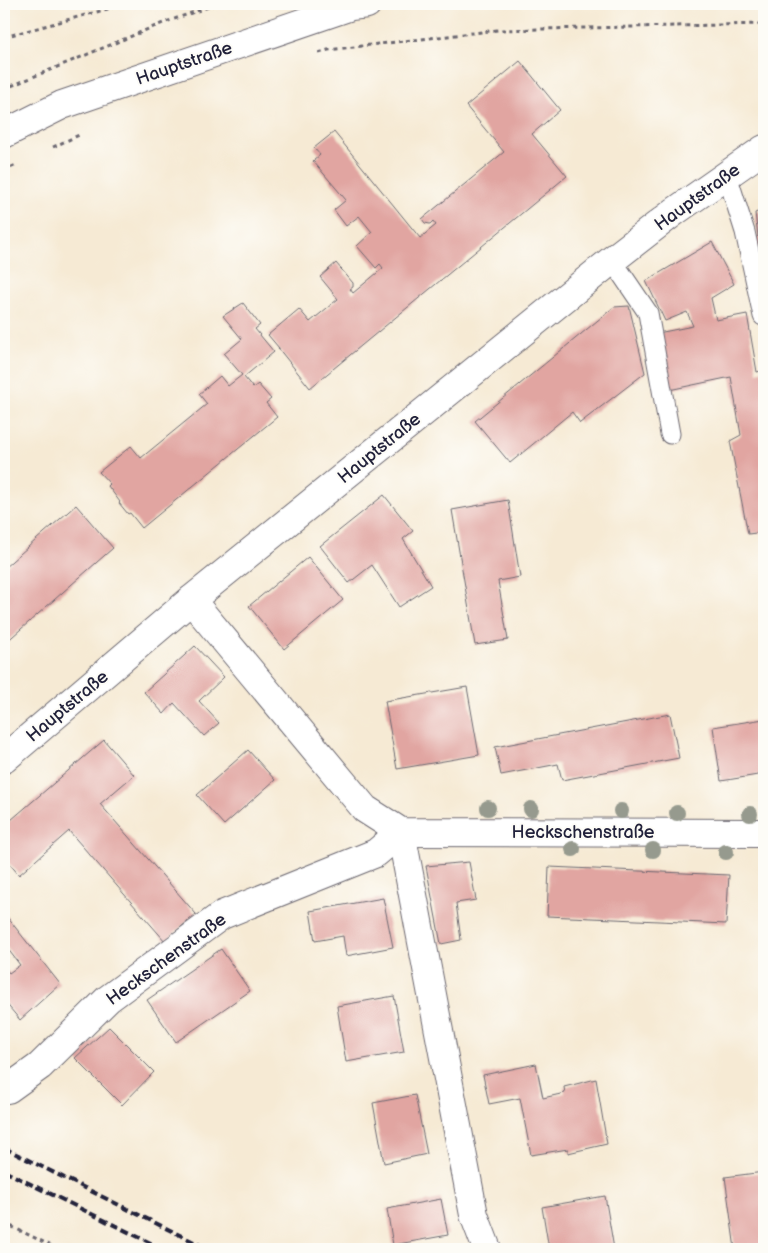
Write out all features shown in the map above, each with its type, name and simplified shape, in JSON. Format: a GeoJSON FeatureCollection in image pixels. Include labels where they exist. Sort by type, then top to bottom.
{"type":"FeatureCollection","features":[{"type":"Feature","properties":{"kind":"street","name":"Hauptstraße"},"geometry":{"type":"LineString","coordinates":[[4,134],[62,105],[351,6],[367,4]]}},
{"type":"Feature","properties":{"kind":"street","name":"Hauptstraße"},"geometry":{"type":"LineString","coordinates":[[4,759],[191,600],[612,260],[726,174],[764,149]]}},
{"type":"Feature","properties":{"kind":"street"},"geometry":{"type":"LineString","coordinates":[[191,600],[365,809],[401,832],[474,1215],[487,1249]]}},
{"type":"Feature","properties":{"kind":"street","name":"Heckschenstraße"},"geometry":{"type":"LineString","coordinates":[[4,1088],[8,1089],[40,1066],[108,999],[222,915],[376,852],[401,832],[764,833]]}},
{"type":"Feature","properties":{"kind":"lane"},"geometry":{"type":"LineString","coordinates":[[726,174],[745,232],[764,316]]}},
{"type":"Feature","properties":{"kind":"lane"},"geometry":{"type":"LineString","coordinates":[[612,260],[648,313],[670,434]]}},
{"type":"Feature","properties":{"kind":"path"},"geometry":{"type":"LineString","coordinates":[[4,37],[126,4]]}},
{"type":"Feature","properties":{"kind":"path"},"geometry":{"type":"LineString","coordinates":[[4,89],[163,23],[217,4]]}},
{"type":"Feature","properties":{"kind":"path"},"geometry":{"type":"LineString","coordinates":[[319,53],[328,50],[498,30],[764,24]]}},
{"type":"Feature","properties":{"kind":"path"},"geometry":{"type":"LineString","coordinates":[[48,150],[83,133]]}},
{"type":"Feature","properties":{"kind":"path"},"geometry":{"type":"LineString","coordinates":[[4,171],[21,163]]}},
{"type":"Feature","properties":{"kind":"path"},"geometry":{"type":"LineString","coordinates":[[4,1223],[58,1249]]}},
{"type":"Feature","properties":{"kind":"building"},"geometry":{"type":"Polygon","coordinates":[[[520,61],[560,110],[532,134],[567,176],[310,388],[268,335],[299,309],[310,322],[338,299],[320,277],[336,263],[353,283],[353,287],[350,289],[353,293],[383,268],[380,264],[376,268],[357,246],[372,232],[359,216],[346,226],[334,210],[346,200],[313,161],[320,155],[314,148],[334,132],[420,238],[436,225],[433,221],[430,224],[425,223],[422,219],[504,152],[466,106],[520,61]]]}},
{"type":"Feature","properties":{"kind":"building"},"geometry":{"type":"Polygon","coordinates":[[[764,209],[764,261],[761,249],[752,241],[758,236],[755,213],[764,209]]]}},
{"type":"Feature","properties":{"kind":"building"},"geometry":{"type":"Polygon","coordinates":[[[712,242],[734,284],[711,298],[716,320],[747,314],[757,372],[764,370],[764,532],[748,534],[730,441],[741,435],[731,377],[669,390],[658,333],[693,326],[687,312],[665,321],[646,281],[712,242]]]}},
{"type":"Feature","properties":{"kind":"building"},"geometry":{"type":"Polygon","coordinates":[[[243,303],[260,325],[255,329],[274,352],[244,377],[253,388],[258,384],[271,399],[266,403],[277,417],[142,528],[119,503],[108,486],[110,484],[99,472],[131,446],[141,458],[207,404],[199,394],[220,376],[228,386],[242,375],[224,354],[242,339],[223,316],[243,303]]]}},
{"type":"Feature","properties":{"kind":"building"},"geometry":{"type":"Polygon","coordinates":[[[629,306],[645,373],[580,423],[572,412],[510,463],[475,421],[614,307],[629,306]]]}},
{"type":"Feature","properties":{"kind":"building"},"geometry":{"type":"Polygon","coordinates":[[[384,495],[413,531],[403,539],[431,586],[399,607],[372,565],[349,583],[320,546],[384,495]]]}},
{"type":"Feature","properties":{"kind":"building"},"geometry":{"type":"Polygon","coordinates":[[[508,500],[520,577],[498,581],[508,640],[475,645],[452,510],[508,500]]]}},
{"type":"Feature","properties":{"kind":"building"},"geometry":{"type":"Polygon","coordinates":[[[76,505],[113,548],[4,644],[4,568],[76,505]]]}},
{"type":"Feature","properties":{"kind":"building"},"geometry":{"type":"Polygon","coordinates":[[[308,557],[343,600],[284,649],[249,606],[308,557]]]}},
{"type":"Feature","properties":{"kind":"building"},"geometry":{"type":"Polygon","coordinates":[[[195,646],[224,677],[199,701],[219,723],[204,736],[174,703],[164,714],[144,692],[195,646]]]}},
{"type":"Feature","properties":{"kind":"building"},"geometry":{"type":"Polygon","coordinates":[[[467,687],[479,755],[397,769],[385,701],[467,687]]]}},
{"type":"Feature","properties":{"kind":"building"},"geometry":{"type":"Polygon","coordinates":[[[670,714],[679,758],[562,780],[558,764],[501,775],[495,747],[670,714]]]}},
{"type":"Feature","properties":{"kind":"building"},"geometry":{"type":"Polygon","coordinates":[[[764,719],[764,774],[721,781],[713,727],[764,719]]]}},
{"type":"Feature","properties":{"kind":"building"},"geometry":{"type":"Polygon","coordinates":[[[104,740],[134,775],[100,804],[196,914],[165,941],[69,831],[19,875],[4,857],[4,826],[104,740]]]}},
{"type":"Feature","properties":{"kind":"building"},"geometry":{"type":"Polygon","coordinates":[[[248,750],[275,780],[224,825],[197,795],[248,750]]]}},
{"type":"Feature","properties":{"kind":"building"},"geometry":{"type":"Polygon","coordinates":[[[469,862],[476,900],[456,903],[461,940],[441,944],[426,866],[469,862]]]}},
{"type":"Feature","properties":{"kind":"building"},"geometry":{"type":"Polygon","coordinates":[[[549,867],[729,875],[726,924],[547,916],[549,867]]]}},
{"type":"Feature","properties":{"kind":"building"},"geometry":{"type":"Polygon","coordinates":[[[383,898],[393,947],[346,956],[343,936],[315,941],[310,911],[383,898]]]}},
{"type":"Feature","properties":{"kind":"building"},"geometry":{"type":"Polygon","coordinates":[[[4,913],[60,984],[20,1020],[4,1001],[4,967],[9,973],[20,965],[4,944],[4,913]]]}},
{"type":"Feature","properties":{"kind":"building"},"geometry":{"type":"Polygon","coordinates":[[[221,949],[250,991],[176,1042],[147,1000],[221,949]]]}},
{"type":"Feature","properties":{"kind":"building"},"geometry":{"type":"Polygon","coordinates":[[[394,996],[404,1052],[346,1062],[337,1006],[394,996]]]}},
{"type":"Feature","properties":{"kind":"building"},"geometry":{"type":"Polygon","coordinates":[[[109,1027],[154,1072],[122,1105],[75,1058],[109,1027]]]}},
{"type":"Feature","properties":{"kind":"building"},"geometry":{"type":"Polygon","coordinates":[[[536,1064],[543,1098],[565,1093],[564,1087],[596,1079],[607,1144],[568,1153],[568,1149],[531,1155],[520,1098],[489,1104],[483,1075],[536,1064]]]}},
{"type":"Feature","properties":{"kind":"building"},"geometry":{"type":"Polygon","coordinates":[[[415,1095],[427,1154],[384,1163],[373,1103],[415,1095]]]}},
{"type":"Feature","properties":{"kind":"building"},"geometry":{"type":"Polygon","coordinates":[[[764,1172],[764,1249],[735,1249],[725,1177],[764,1172]]]}},
{"type":"Feature","properties":{"kind":"building"},"geometry":{"type":"Polygon","coordinates":[[[605,1196],[614,1249],[549,1249],[542,1207],[605,1196]]]}},
{"type":"Feature","properties":{"kind":"building"},"geometry":{"type":"Polygon","coordinates":[[[441,1199],[448,1235],[393,1245],[387,1209],[441,1199]]]}},
{"type":"Feature","properties":{"kind":"railway"},"geometry":{"type":"LineString","coordinates":[[4,1148],[208,1249]]}},
{"type":"Feature","properties":{"kind":"railway"},"geometry":{"type":"LineString","coordinates":[[4,1171],[163,1249]]}}]}
